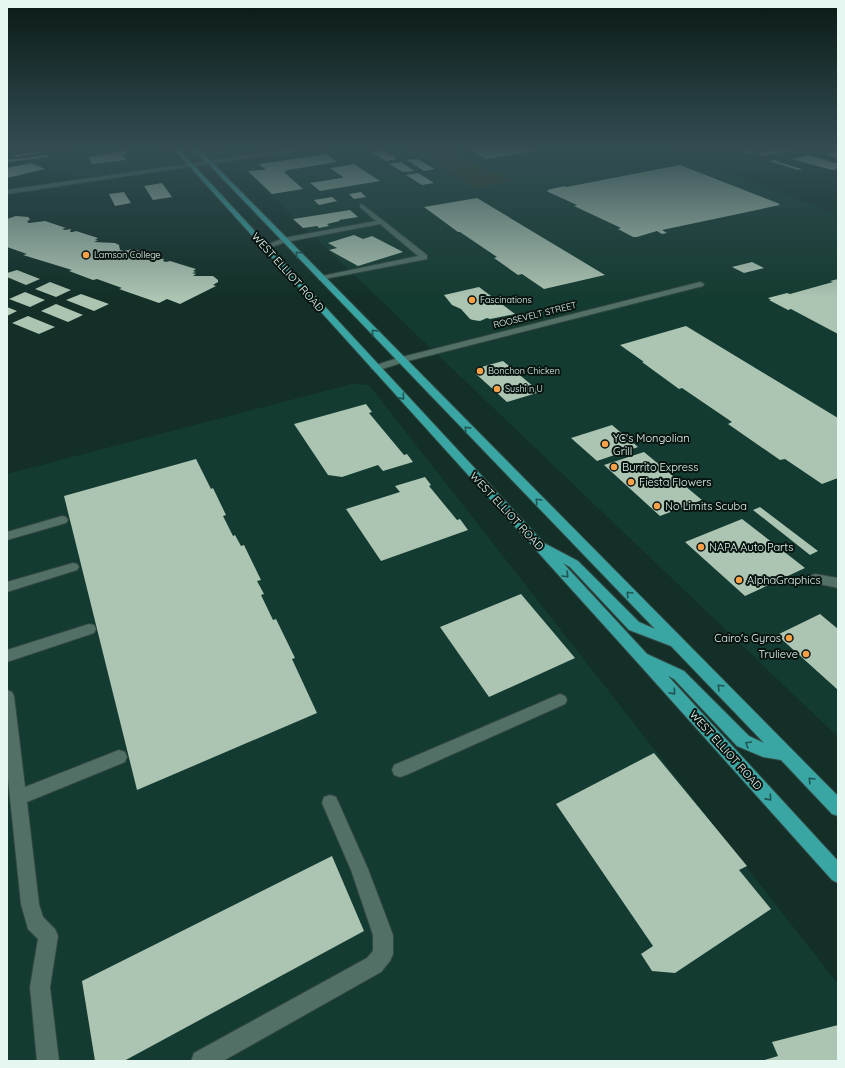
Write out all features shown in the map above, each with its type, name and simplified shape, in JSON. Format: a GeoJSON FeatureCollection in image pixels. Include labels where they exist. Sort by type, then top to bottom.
{"type":"FeatureCollection","features":[{"type":"Feature","properties":{"kind":"main road","name":"WEST ELLIOT ROAD"},"geometry":{"type":"LineString","coordinates":[[220,198],[838,874]]}},
{"type":"Feature","properties":{"kind":"main road","name":"WEST ELLIOT ROAD"},"geometry":{"type":"LineString","coordinates":[[243,198],[838,808]]}},
{"type":"Feature","properties":{"kind":"main road"},"geometry":{"type":"LineString","coordinates":[[535,542],[574,564],[634,626],[652,634],[675,641]]}},
{"type":"Feature","properties":{"kind":"main road"},"geometry":{"type":"LineString","coordinates":[[642,658],[680,675],[743,741],[763,750],[786,754]]}},
{"type":"Feature","properties":{"kind":"street"},"geometry":{"type":"LineString","coordinates":[[322,278],[424,257],[362,206]]}},
{"type":"Feature","properties":{"kind":"street"},"geometry":{"type":"LineString","coordinates":[[265,247],[284,240],[381,222]]}},
{"type":"Feature","properties":{"kind":"street","name":"ROOSEVELT STREET"},"geometry":{"type":"LineString","coordinates":[[376,368],[401,360],[700,284]]}},
{"type":"Feature","properties":{"kind":"street"},"geometry":{"type":"LineString","coordinates":[[7,536],[62,520]]}},
{"type":"Feature","properties":{"kind":"street"},"geometry":{"type":"LineString","coordinates":[[7,587],[73,567]]}},
{"type":"Feature","properties":{"kind":"street"},"geometry":{"type":"LineString","coordinates":[[815,580],[838,583]]}},
{"type":"Feature","properties":{"kind":"street"},"geometry":{"type":"LineString","coordinates":[[7,656],[89,629]]}},
{"type":"Feature","properties":{"kind":"street"},"geometry":{"type":"LineString","coordinates":[[7,696],[30,904],[35,922],[48,936],[40,987],[48,1061]]}},
{"type":"Feature","properties":{"kind":"street"},"geometry":{"type":"LineString","coordinates":[[400,770],[560,700]]}},
{"type":"Feature","properties":{"kind":"street"},"geometry":{"type":"LineString","coordinates":[[18,798],[119,757]]}},
{"type":"Feature","properties":{"kind":"street"},"geometry":{"type":"LineString","coordinates":[[202,1061],[374,965],[383,954],[383,935],[359,869],[330,804]]}},
{"type":"Feature","properties":{"kind":"shaded area"},"geometry":{"type":"Polygon","coordinates":[[[273,198],[794,198],[838,215],[838,737],[273,198]]]}},
{"type":"Feature","properties":{"kind":"shaded area"},"geometry":{"type":"Polygon","coordinates":[[[352,384],[369,385],[838,984],[838,1061],[7,1061],[7,474],[352,384]]]}},
{"type":"Feature","properties":{"kind":"building"},"geometry":{"type":"Polygon","coordinates":[[[111,198],[128,198],[131,203],[115,206],[111,198]]]}},
{"type":"Feature","properties":{"kind":"building"},"geometry":{"type":"Polygon","coordinates":[[[152,198],[167,198],[153,200],[152,198]]]}},
{"type":"Feature","properties":{"kind":"building"},"geometry":{"type":"Polygon","coordinates":[[[333,198],[337,201],[319,205],[314,200],[333,198]]]}},
{"type":"Feature","properties":{"kind":"building"},"geometry":{"type":"Polygon","coordinates":[[[477,198],[605,275],[544,289],[522,274],[518,275],[494,258],[497,257],[458,232],[424,207],[477,198]]]}},
{"type":"Feature","properties":{"kind":"building"},"geometry":{"type":"Polygon","coordinates":[[[561,198],[764,198],[780,204],[662,230],[667,233],[662,234],[657,231],[637,237],[633,237],[618,229],[621,228],[574,206],[577,205],[561,198]]]}},
{"type":"Feature","properties":{"kind":"building"},"geometry":{"type":"Polygon","coordinates":[[[350,210],[358,217],[339,220],[340,221],[327,224],[329,226],[319,228],[317,226],[303,228],[293,219],[350,210]]]}},
{"type":"Feature","properties":{"kind":"building"},"geometry":{"type":"Polygon","coordinates":[[[16,216],[28,217],[30,219],[27,222],[29,223],[45,221],[66,228],[62,229],[65,230],[71,229],[70,232],[76,231],[98,238],[95,240],[98,240],[94,242],[115,243],[119,245],[120,250],[124,251],[133,249],[158,257],[154,258],[164,259],[163,261],[166,262],[170,261],[196,269],[193,271],[196,272],[192,273],[196,274],[193,276],[213,276],[218,280],[218,282],[213,285],[216,286],[180,304],[167,299],[159,303],[119,289],[122,288],[97,279],[93,280],[69,271],[72,270],[23,255],[27,254],[7,247],[7,219],[16,216]]]}},
{"type":"Feature","properties":{"kind":"building"},"geometry":{"type":"Polygon","coordinates":[[[354,235],[363,239],[372,236],[403,252],[358,266],[329,250],[337,248],[328,243],[354,235]]]}},
{"type":"Feature","properties":{"kind":"building"},"geometry":{"type":"Polygon","coordinates":[[[752,262],[764,268],[744,273],[732,267],[752,262]]]}},
{"type":"Feature","properties":{"kind":"building"},"geometry":{"type":"Polygon","coordinates":[[[17,270],[40,279],[26,285],[7,277],[7,273],[17,270]]]}},
{"type":"Feature","properties":{"kind":"building"},"geometry":{"type":"Polygon","coordinates":[[[838,279],[838,334],[791,309],[788,310],[769,300],[771,300],[768,298],[787,293],[790,294],[833,282],[830,281],[838,279]]]}},
{"type":"Feature","properties":{"kind":"building"},"geometry":{"type":"Polygon","coordinates":[[[50,282],[71,290],[56,297],[35,289],[50,282]]]}},
{"type":"Feature","properties":{"kind":"building","name":"Fascinations"},"geometry":{"type":"Polygon","coordinates":[[[479,287],[515,314],[490,319],[487,318],[480,321],[473,320],[470,319],[461,309],[452,305],[444,295],[479,287]]]}},
{"type":"Feature","properties":{"kind":"building"},"geometry":{"type":"Polygon","coordinates":[[[25,292],[45,300],[30,307],[9,299],[25,292]]]}},
{"type":"Feature","properties":{"kind":"building"},"geometry":{"type":"Polygon","coordinates":[[[81,294],[109,304],[94,311],[66,300],[81,294]]]}},
{"type":"Feature","properties":{"kind":"building"},"geometry":{"type":"Polygon","coordinates":[[[56,304],[83,315],[68,322],[41,311],[56,304]]]}},
{"type":"Feature","properties":{"kind":"building"},"geometry":{"type":"Polygon","coordinates":[[[7,307],[17,311],[7,316],[7,307]]]}},
{"type":"Feature","properties":{"kind":"building"},"geometry":{"type":"Polygon","coordinates":[[[28,316],[55,327],[39,334],[12,323],[28,316]]]}},
{"type":"Feature","properties":{"kind":"building"},"geometry":{"type":"Polygon","coordinates":[[[686,326],[838,418],[838,478],[822,484],[785,459],[780,460],[728,424],[732,422],[682,388],[679,389],[620,345],[686,326]]]}},
{"type":"Feature","properties":{"kind":"building"},"geometry":{"type":"Polygon","coordinates":[[[503,361],[540,392],[507,402],[476,374],[476,370],[478,368],[503,361]]]}},
{"type":"Feature","properties":{"kind":"building"},"geometry":{"type":"Polygon","coordinates":[[[366,404],[372,412],[369,413],[404,455],[407,454],[413,462],[383,471],[378,465],[342,477],[328,475],[294,424],[366,404]]]}},
{"type":"Feature","properties":{"kind":"building"},"geometry":{"type":"Polygon","coordinates":[[[612,425],[638,447],[597,461],[571,438],[612,425]]]}},
{"type":"Feature","properties":{"kind":"building"},"geometry":{"type":"Polygon","coordinates":[[[644,452],[702,500],[660,516],[604,465],[644,452]]]}},
{"type":"Feature","properties":{"kind":"building"},"geometry":{"type":"Polygon","coordinates":[[[196,459],[211,489],[213,488],[226,515],[223,516],[233,536],[235,535],[241,546],[244,545],[261,580],[257,581],[264,594],[261,595],[273,620],[276,619],[295,658],[292,659],[317,713],[137,790],[64,496],[196,459]]]}},
{"type":"Feature","properties":{"kind":"building"},"geometry":{"type":"Polygon","coordinates":[[[425,477],[431,485],[429,486],[457,520],[460,519],[468,530],[381,561],[346,509],[400,492],[395,486],[425,477]]]}},
{"type":"Feature","properties":{"kind":"building"},"geometry":{"type":"Polygon","coordinates":[[[760,507],[818,551],[810,555],[753,510],[760,507]]]}},
{"type":"Feature","properties":{"kind":"building"},"geometry":{"type":"Polygon","coordinates":[[[742,519],[805,568],[745,596],[685,542],[742,519]]]}},
{"type":"Feature","properties":{"kind":"building"},"geometry":{"type":"Polygon","coordinates":[[[521,594],[575,658],[489,697],[440,627],[521,594]]]}},
{"type":"Feature","properties":{"kind":"building"},"geometry":{"type":"Polygon","coordinates":[[[820,614],[838,629],[838,690],[777,635],[820,614]]]}},
{"type":"Feature","properties":{"kind":"building"},"geometry":{"type":"Polygon","coordinates":[[[654,753],[747,866],[739,870],[771,909],[675,973],[652,971],[641,954],[653,946],[556,804],[654,753]]]}},
{"type":"Feature","properties":{"kind":"building"},"geometry":{"type":"Polygon","coordinates":[[[332,856],[364,931],[124,1061],[95,1061],[82,981],[332,856]]]}},
{"type":"Feature","properties":{"kind":"building"},"geometry":{"type":"Polygon","coordinates":[[[838,1025],[838,1061],[761,1061],[778,1056],[772,1042],[838,1025]]]}},
{"type":"Feature","properties":{"kind":"place","name":"Lamson College"},"geometry":{"type":"Point","coordinates":[86,255]}},
{"type":"Feature","properties":{"kind":"place","name":"Fascinations"},"geometry":{"type":"Point","coordinates":[472,300]}},
{"type":"Feature","properties":{"kind":"place","name":"Bonchon Chicken"},"geometry":{"type":"Point","coordinates":[480,371]}},
{"type":"Feature","properties":{"kind":"place","name":"Sushi n U"},"geometry":{"type":"Point","coordinates":[497,389]}},
{"type":"Feature","properties":{"kind":"place","name":"YC's Mongolian Grill"},"geometry":{"type":"Point","coordinates":[605,444]}},
{"type":"Feature","properties":{"kind":"place","name":"Burrito Express"},"geometry":{"type":"Point","coordinates":[614,467]}},
{"type":"Feature","properties":{"kind":"place","name":"Fiesta Flowers"},"geometry":{"type":"Point","coordinates":[631,482]}},
{"type":"Feature","properties":{"kind":"place","name":"No Limits Scuba"},"geometry":{"type":"Point","coordinates":[657,506]}},
{"type":"Feature","properties":{"kind":"place","name":"NAPA Auto Parts"},"geometry":{"type":"Point","coordinates":[701,547]}},
{"type":"Feature","properties":{"kind":"place","name":"AlphaGraphics"},"geometry":{"type":"Point","coordinates":[739,580]}},
{"type":"Feature","properties":{"kind":"place","name":"Cairo's Gyros"},"geometry":{"type":"Point","coordinates":[789,638]}},
{"type":"Feature","properties":{"kind":"place","name":"Trulieve"},"geometry":{"type":"Point","coordinates":[806,654]}}]}
